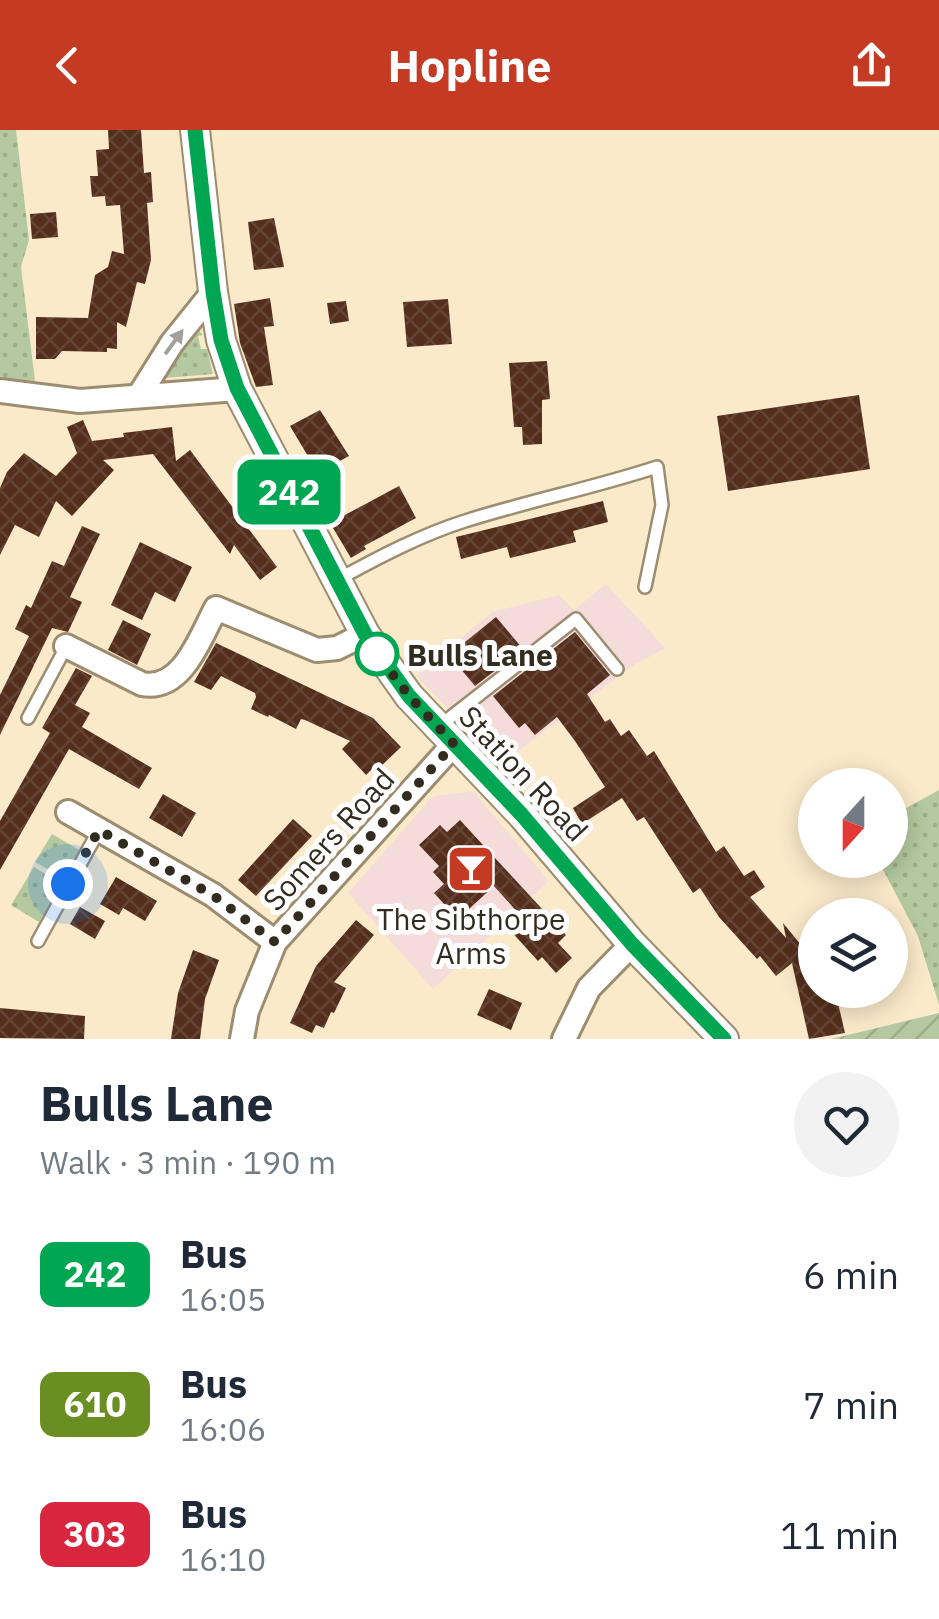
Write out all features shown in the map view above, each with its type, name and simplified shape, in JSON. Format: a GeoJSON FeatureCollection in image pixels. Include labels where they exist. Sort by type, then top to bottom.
{"type":"FeatureCollection","features":[{"type":"Feature","properties":{"kind":"street","name":"Station Road"},"geometry":{"type":"LineString","coordinates":[[195,130],[213,292],[221,340],[237,388],[365,634],[384,666],[446,736],[522,815],[632,944],[724,1039]]}},
{"type":"Feature","properties":{"kind":"street"},"geometry":{"type":"LineString","coordinates":[[140,394],[172,343],[213,292]]}},
{"type":"Feature","properties":{"kind":"street"},"geometry":{"type":"LineString","coordinates":[[0,392],[80,402],[237,388]]}},
{"type":"Feature","properties":{"kind":"street"},"geometry":{"type":"LineString","coordinates":[[66,646],[142,684],[156,687],[171,681],[186,663],[216,608],[317,650],[337,648],[365,634]]}},
{"type":"Feature","properties":{"kind":"street","name":"Somers Road"},"geometry":{"type":"LineString","coordinates":[[242,1039],[246,1010],[275,942],[446,736]]}},
{"type":"Feature","properties":{"kind":"street"},"geometry":{"type":"LineString","coordinates":[[68,812],[214,896],[275,942]]}},
{"type":"Feature","properties":{"kind":"street"},"geometry":{"type":"LineString","coordinates":[[564,1039],[589,988],[632,944]]}},
{"type":"Feature","properties":{"kind":"lane"},"geometry":{"type":"LineString","coordinates":[[335,580],[388,552],[463,522],[657,467],[662,504],[645,587]]}},
{"type":"Feature","properties":{"kind":"lane"},"geometry":{"type":"LineString","coordinates":[[446,736],[576,619],[616,669]]}},
{"type":"Feature","properties":{"kind":"lane"},"geometry":{"type":"LineString","coordinates":[[28,718],[66,646]]}},
{"type":"Feature","properties":{"kind":"lane"},"geometry":{"type":"LineString","coordinates":[[38,940],[99,830]]}},
{"type":"Feature","properties":{"kind":"shaded area"},"geometry":{"type":"Polygon","coordinates":[[[606,584],[665,648],[634,665],[502,763],[416,676],[492,612],[559,595],[574,610],[606,584]]]}},
{"type":"Feature","properties":{"kind":"shaded area"},"geometry":{"type":"Polygon","coordinates":[[[473,791],[549,881],[433,989],[348,893],[433,796],[473,791]]]}},
{"type":"Feature","properties":{"kind":"green space"},"geometry":{"type":"Polygon","coordinates":[[[0,130],[16,130],[29,240],[21,267],[35,381],[0,378],[0,130]]]}},
{"type":"Feature","properties":{"kind":"green space"},"geometry":{"type":"Polygon","coordinates":[[[197,328],[203,335],[198,336],[201,349],[207,349],[213,374],[164,378],[162,374],[197,328]]]}},
{"type":"Feature","properties":{"kind":"green space"},"geometry":{"type":"Polygon","coordinates":[[[939,790],[939,1005],[918,936],[908,917],[908,898],[898,898],[887,878],[908,878],[908,807],[939,790]]]}},
{"type":"Feature","properties":{"kind":"green space"},"geometry":{"type":"Polygon","coordinates":[[[52,834],[81,851],[65,879],[35,862],[52,834]]]}},
{"type":"Feature","properties":{"kind":"green space"},"geometry":{"type":"Polygon","coordinates":[[[34,867],[62,884],[39,922],[11,905],[34,867]]]}},
{"type":"Feature","properties":{"kind":"green space"},"geometry":{"type":"Polygon","coordinates":[[[939,1013],[939,1039],[831,1039],[939,1013]]]}},
{"type":"Feature","properties":{"kind":"building"},"geometry":{"type":"Polygon","coordinates":[[[108,130],[141,130],[144,173],[151,172],[153,202],[147,203],[151,260],[145,284],[137,282],[126,327],[117,322],[117,349],[62,351],[55,359],[36,359],[36,317],[88,318],[95,275],[108,267],[112,251],[124,254],[120,205],[106,206],[105,196],[92,197],[90,176],[98,176],[96,150],[109,149],[108,130]]]}},
{"type":"Feature","properties":{"kind":"building"},"geometry":{"type":"Polygon","coordinates":[[[56,212],[58,237],[32,239],[30,214],[56,212]]]}},
{"type":"Feature","properties":{"kind":"building"},"geometry":{"type":"Polygon","coordinates":[[[274,218],[284,267],[254,270],[248,222],[274,218]]]}},
{"type":"Feature","properties":{"kind":"building"},"geometry":{"type":"Polygon","coordinates":[[[270,298],[274,326],[264,327],[273,385],[256,387],[240,343],[234,304],[270,298]]]}},
{"type":"Feature","properties":{"kind":"building"},"geometry":{"type":"Polygon","coordinates":[[[448,299],[452,344],[407,347],[403,302],[448,299]]]}},
{"type":"Feature","properties":{"kind":"building"},"geometry":{"type":"Polygon","coordinates":[[[346,301],[349,321],[330,324],[327,303],[346,301]]]}},
{"type":"Feature","properties":{"kind":"building"},"geometry":{"type":"Polygon","coordinates":[[[547,361],[550,399],[542,400],[542,444],[523,445],[522,427],[514,427],[509,363],[547,361]]]}},
{"type":"Feature","properties":{"kind":"building"},"geometry":{"type":"Polygon","coordinates":[[[859,395],[870,469],[728,491],[717,416],[859,395]]]}},
{"type":"Feature","properties":{"kind":"building"},"geometry":{"type":"Polygon","coordinates":[[[320,410],[349,456],[318,473],[290,426],[320,410]]]}},
{"type":"Feature","properties":{"kind":"building"},"geometry":{"type":"Polygon","coordinates":[[[83,420],[92,441],[172,427],[176,461],[190,450],[277,567],[260,580],[234,545],[230,554],[153,454],[103,460],[114,470],[72,516],[56,501],[39,537],[15,525],[0,555],[0,488],[7,472],[24,453],[56,476],[77,453],[67,427],[83,420]]]}},
{"type":"Feature","properties":{"kind":"building"},"geometry":{"type":"Polygon","coordinates":[[[399,486],[416,518],[364,546],[366,549],[351,558],[330,523],[399,486]]]}},
{"type":"Feature","properties":{"kind":"building"},"geometry":{"type":"Polygon","coordinates":[[[603,501],[608,522],[573,531],[576,542],[510,558],[507,547],[461,559],[456,537],[603,501]]]}},
{"type":"Feature","properties":{"kind":"building"},"geometry":{"type":"Polygon","coordinates":[[[82,526],[100,534],[70,597],[82,602],[68,632],[52,628],[0,735],[0,695],[29,636],[15,629],[26,605],[31,608],[52,561],[64,566],[82,526]]]}},
{"type":"Feature","properties":{"kind":"building"},"geometry":{"type":"Polygon","coordinates":[[[140,542],[192,567],[175,602],[155,592],[142,620],[111,605],[140,542]]]}},
{"type":"Feature","properties":{"kind":"building"},"geometry":{"type":"Polygon","coordinates":[[[496,617],[523,649],[475,686],[449,655],[496,617]]]}},
{"type":"Feature","properties":{"kind":"building"},"geometry":{"type":"Polygon","coordinates":[[[123,620],[151,634],[137,665],[108,650],[123,620]]]}},
{"type":"Feature","properties":{"kind":"building"},"geometry":{"type":"Polygon","coordinates":[[[575,632],[610,675],[587,694],[605,722],[610,719],[621,736],[629,730],[647,756],[654,751],[716,852],[724,846],[744,876],[754,870],[765,887],[750,897],[786,938],[783,923],[798,941],[798,990],[792,963],[776,976],[760,956],[757,959],[719,917],[700,888],[693,893],[644,817],[637,821],[622,798],[582,824],[573,808],[605,787],[575,741],[557,717],[535,735],[525,723],[519,728],[493,696],[575,632]]]}},
{"type":"Feature","properties":{"kind":"building"},"geometry":{"type":"Polygon","coordinates":[[[216,643],[373,718],[401,747],[366,775],[342,749],[350,741],[305,720],[301,719],[296,729],[251,709],[255,693],[221,676],[211,690],[194,682],[216,643]]]}},
{"type":"Feature","properties":{"kind":"building"},"geometry":{"type":"Polygon","coordinates":[[[76,668],[92,676],[75,705],[90,713],[82,727],[152,768],[139,789],[69,749],[0,870],[0,821],[50,733],[42,728],[76,668]]]}},
{"type":"Feature","properties":{"kind":"building"},"geometry":{"type":"Polygon","coordinates":[[[163,794],[196,813],[182,837],[149,818],[163,794]]]}},
{"type":"Feature","properties":{"kind":"building"},"geometry":{"type":"Polygon","coordinates":[[[293,819],[312,836],[256,896],[238,880],[293,819]]]}},
{"type":"Feature","properties":{"kind":"building","name":"The Sibthorpe Arms"},"geometry":{"type":"Polygon","coordinates":[[[460,820],[566,935],[558,943],[572,958],[556,973],[542,957],[538,961],[507,927],[520,915],[494,886],[458,919],[434,893],[444,884],[433,872],[439,866],[419,845],[440,825],[447,832],[460,820]]]}},
{"type":"Feature","properties":{"kind":"building"},"geometry":{"type":"Polygon","coordinates":[[[116,877],[157,901],[145,921],[123,908],[119,915],[100,904],[116,877]]]}},
{"type":"Feature","properties":{"kind":"building"},"geometry":{"type":"Polygon","coordinates":[[[80,907],[105,921],[95,939],[70,924],[80,907]]]}},
{"type":"Feature","properties":{"kind":"building"},"geometry":{"type":"Polygon","coordinates":[[[356,920],[374,935],[334,982],[346,988],[334,1013],[331,1012],[324,1028],[316,1025],[312,1033],[290,1023],[316,966],[356,920]]]}},
{"type":"Feature","properties":{"kind":"building"},"geometry":{"type":"Polygon","coordinates":[[[193,950],[219,960],[205,999],[200,1039],[171,1039],[178,993],[193,950]]]}},
{"type":"Feature","properties":{"kind":"building"},"geometry":{"type":"Polygon","coordinates":[[[489,989],[522,1003],[511,1030],[477,1015],[489,989]]]}},
{"type":"Feature","properties":{"kind":"building"},"geometry":{"type":"Polygon","coordinates":[[[0,1008],[85,1016],[84,1039],[0,1038],[0,1008]]]}},
{"type":"Feature","properties":{"kind":"building"},"geometry":{"type":"Polygon","coordinates":[[[802,1008],[839,1008],[845,1033],[809,1039],[802,1008]]]}},
{"type":"Feature","properties":{"kind":"bus line","name":"242"},"geometry":{"type":"LineString","coordinates":[[195,130],[213,292],[221,340],[237,388],[365,634],[384,666],[409,696],[522,815],[632,944],[724,1039]]}},
{"type":"Feature","properties":{"kind":"place","name":"Bulls Lane"},"geometry":{"type":"Point","coordinates":[377,654]}},
{"type":"Feature","properties":{"kind":"place","name":"The Sibthorpe Arms"},"geometry":{"type":"Point","coordinates":[471,869]}},
{"type":"Feature","properties":{"kind":"route"},"geometry":{"type":"LineString","coordinates":[[68,884],[99,830],[214,896],[275,942],[454,744],[377,654]]}}]}
